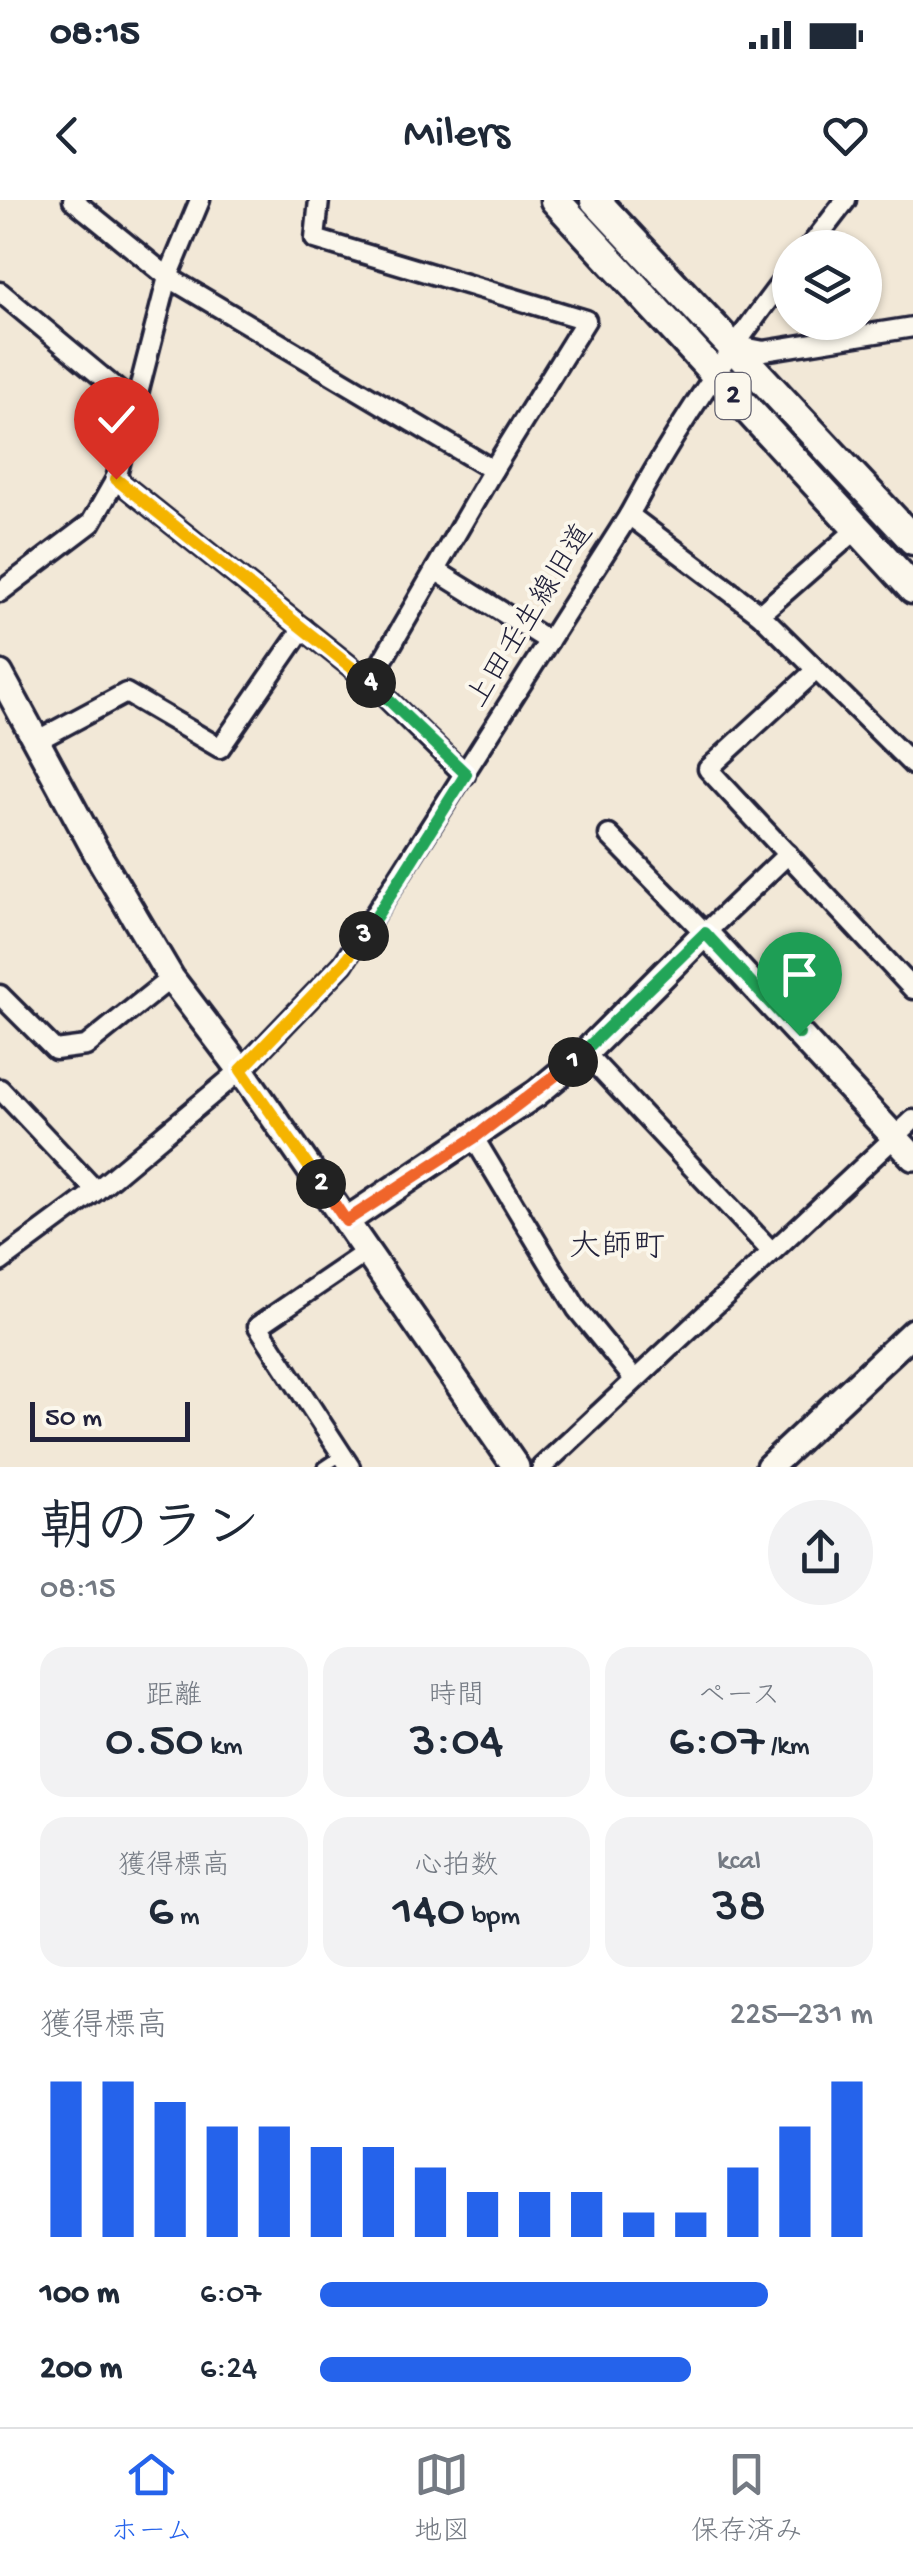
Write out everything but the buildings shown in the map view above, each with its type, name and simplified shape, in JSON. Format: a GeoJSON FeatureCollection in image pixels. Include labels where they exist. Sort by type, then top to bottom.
{"type":"FeatureCollection","features":[{"type":"Feature","properties":{"kind":"main road","name":"2"},"geometry":{"type":"LineString","coordinates":[[556,200],[913,589]]}},
{"type":"Feature","properties":{"kind":"main road","name":"2"},"geometry":{"type":"LineString","coordinates":[[596,200],[913,540]]}},
{"type":"Feature","properties":{"kind":"street"},"geometry":{"type":"LineString","coordinates":[[73,200],[168,277],[492,470]]}},
{"type":"Feature","properties":{"kind":"street"},"geometry":{"type":"LineString","coordinates":[[0,592],[92,523],[116,479],[132,402],[168,277],[200,200]]}},
{"type":"Feature","properties":{"kind":"street"},"geometry":{"type":"LineString","coordinates":[[319,200],[316,240],[586,320],[492,470],[370,682]]}},
{"type":"Feature","properties":{"kind":"street"},"geometry":{"type":"LineString","coordinates":[[822,230],[846,200]]}},
{"type":"Feature","properties":{"kind":"street"},"geometry":{"type":"LineString","coordinates":[[0,292],[132,402]]}},
{"type":"Feature","properties":{"kind":"street","name":"上田壬生線旧道"},"geometry":{"type":"LineString","coordinates":[[0,1262],[96,1191],[241,1070],[343,964],[733,345],[772,295]]}},
{"type":"Feature","properties":{"kind":"street"},"geometry":{"type":"LineString","coordinates":[[733,345],[764,351],[913,327]]}},
{"type":"Feature","properties":{"kind":"street"},"geometry":{"type":"LineString","coordinates":[[116,479],[370,682],[466,774]]}},
{"type":"Feature","properties":{"kind":"street"},"geometry":{"type":"LineString","coordinates":[[628,515],[760,614],[913,765]]}},
{"type":"Feature","properties":{"kind":"street"},"geometry":{"type":"LineString","coordinates":[[760,614],[857,529]]}},
{"type":"Feature","properties":{"kind":"street"},"geometry":{"type":"LineString","coordinates":[[435,570],[549,641]]}},
{"type":"Feature","properties":{"kind":"street"},"geometry":{"type":"LineString","coordinates":[[36,742],[126,693],[220,748],[303,628]]}},
{"type":"Feature","properties":{"kind":"street"},"geometry":{"type":"LineString","coordinates":[[816,670],[708,769],[913,989]]}},
{"type":"Feature","properties":{"kind":"street"},"geometry":{"type":"LineString","coordinates":[[0,674],[171,978],[241,1070],[516,1467]]}},
{"type":"Feature","properties":{"kind":"street"},"geometry":{"type":"LineString","coordinates":[[609,835],[903,1128],[913,1158]]}},
{"type":"Feature","properties":{"kind":"street"},"geometry":{"type":"LineString","coordinates":[[346,1221],[474,1138],[584,1052],[788,854]]}},
{"type":"Feature","properties":{"kind":"street"},"geometry":{"type":"LineString","coordinates":[[0,994],[55,1050],[86,1046],[171,978]]}},
{"type":"Feature","properties":{"kind":"street"},"geometry":{"type":"LineString","coordinates":[[584,1052],[770,1250]]}},
{"type":"Feature","properties":{"kind":"street"},"geometry":{"type":"LineString","coordinates":[[0,1089],[96,1191]]}},
{"type":"Feature","properties":{"kind":"street"},"geometry":{"type":"LineString","coordinates":[[542,1467],[903,1128]]}},
{"type":"Feature","properties":{"kind":"street"},"geometry":{"type":"LineString","coordinates":[[474,1138],[577,1309],[634,1379]]}},
{"type":"Feature","properties":{"kind":"street"},"geometry":{"type":"LineString","coordinates":[[346,1461],[258,1326],[368,1251]]}},
{"type":"Feature","properties":{"kind":"street"},"geometry":{"type":"LineString","coordinates":[[769,1467],[913,1332]]}},
{"type":"Feature","properties":{"kind":"lane"},"geometry":{"type":"LineString","coordinates":[[324,1467],[346,1461]]}},
{"type":"Feature","properties":{"kind":"district","name":"大師町"},"geometry":{"type":"Point","coordinates":[617,1249]}},
{"type":"Feature","properties":{"kind":"route"},"geometry":{"type":"LineString","coordinates":[[116,479],[370,682],[466,774],[374,922],[343,964],[241,1070],[346,1221],[434,1166],[537,1093],[705,933],[799,1034]]}}]}
